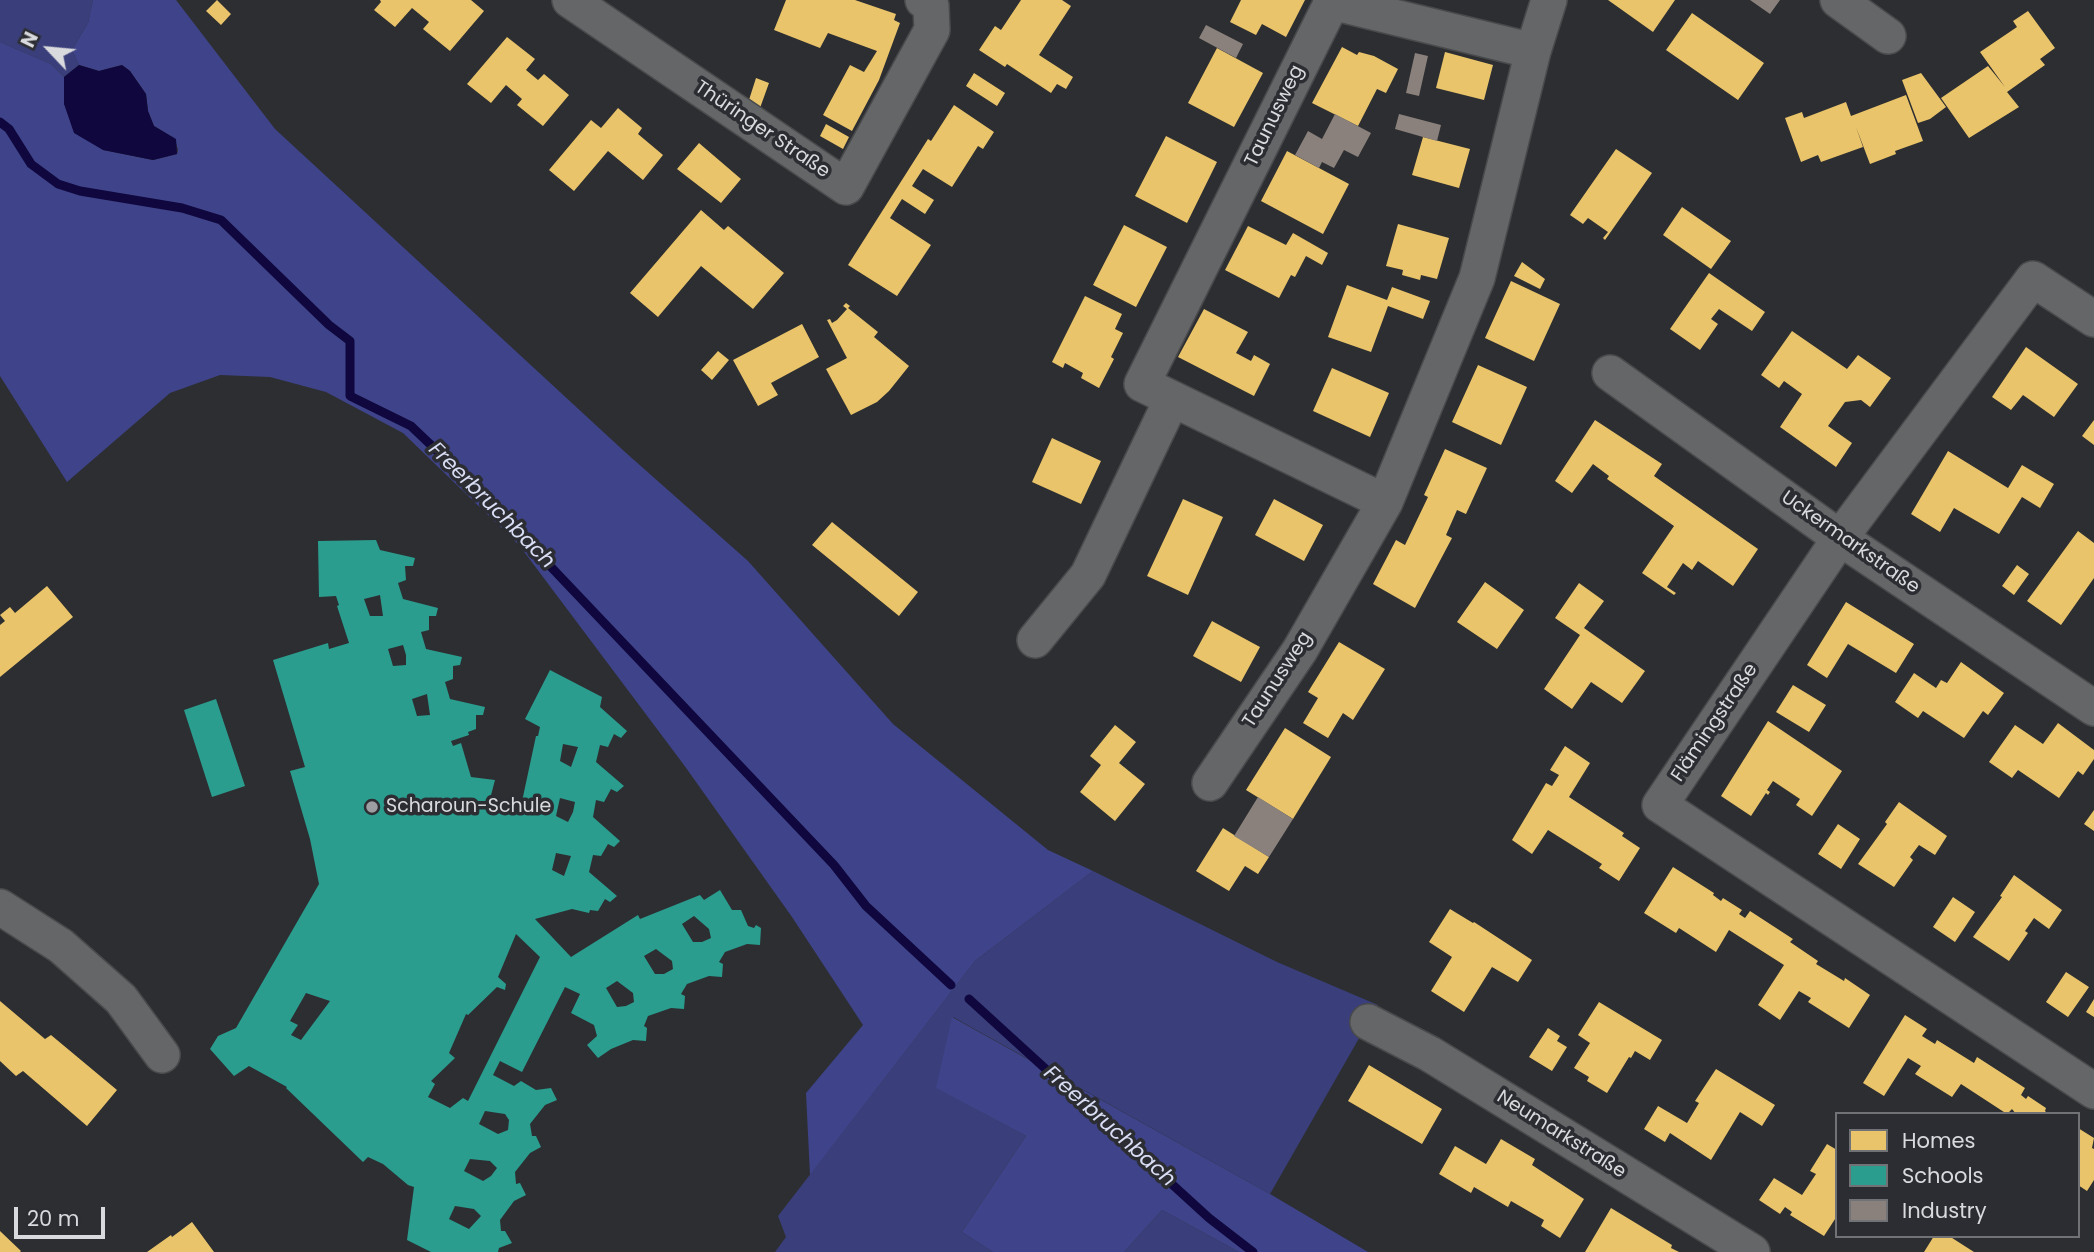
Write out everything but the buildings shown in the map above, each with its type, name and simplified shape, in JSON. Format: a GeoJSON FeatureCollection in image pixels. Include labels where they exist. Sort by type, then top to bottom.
{"type":"FeatureCollection","features":[{"type":"Feature","properties":{"kind":"street","name":"Thüringer Straße"},"geometry":{"type":"LineString","coordinates":[[570,0],[846,187],[932,30],[931,6],[923,0]]}},
{"type":"Feature","properties":{"kind":"street","name":"Taunusweg"},"geometry":{"type":"LineString","coordinates":[[1210,783],[1300,650],[1385,502],[1477,278],[1533,51],[1549,0]]}},
{"type":"Feature","properties":{"kind":"street"},"geometry":{"type":"LineString","coordinates":[[1838,0],[1888,36]]}},
{"type":"Feature","properties":{"kind":"street","name":"Taunusweg"},"geometry":{"type":"LineString","coordinates":[[1385,502],[1142,384],[1332,2],[1533,51]]}},
{"type":"Feature","properties":{"kind":"street","name":"Flämingstraße"},"geometry":{"type":"LineString","coordinates":[[2094,319],[2034,279],[1840,538],[1660,805],[2094,1091]]}},
{"type":"Feature","properties":{"kind":"street","name":"Uckermarkstraße"},"geometry":{"type":"LineString","coordinates":[[1610,373],[1840,538],[2094,708]]}},
{"type":"Feature","properties":{"kind":"street"},"geometry":{"type":"LineString","coordinates":[[1035,640],[1088,575],[1172,399]]}},
{"type":"Feature","properties":{"kind":"street"},"geometry":{"type":"LineString","coordinates":[[0,907],[61,946],[121,999],[162,1055]]}},
{"type":"Feature","properties":{"kind":"street","name":"Neumarkstraße"},"geometry":{"type":"LineString","coordinates":[[1368,1022],[1430,1054],[1752,1252]]}},
{"type":"Feature","properties":{"kind":"shaded area"},"geometry":{"type":"Polygon","coordinates":[[[0,0],[93,0],[88,23],[72,50],[79,65],[64,77],[51,64],[0,42],[0,0]]]}},
{"type":"Feature","properties":{"kind":"shaded area"},"geometry":{"type":"Polygon","coordinates":[[[93,0],[176,0],[275,129],[625,452],[748,561],[893,724],[1048,850],[1093,871],[975,961],[810,1175],[806,1093],[863,1025],[792,917],[684,765],[519,545],[403,433],[326,392],[270,377],[220,375],[170,393],[67,482],[0,376],[0,42],[51,64],[64,77],[64,104],[103,150],[153,160],[177,154],[178,150],[175,139],[154,126],[148,111],[146,94],[130,71],[122,65],[99,71],[79,65],[72,50],[88,23],[93,0]]]}},
{"type":"Feature","properties":{"kind":"shaded area"},"geometry":{"type":"Polygon","coordinates":[[[79,65],[99,71],[122,65],[130,71],[146,94],[148,111],[154,126],[176,139],[177,154],[153,160],[103,150],[74,133],[64,104],[64,77],[79,65]]]}},
{"type":"Feature","properties":{"kind":"shaded area"},"geometry":{"type":"Polygon","coordinates":[[[1093,871],[1277,962],[1378,1005],[1270,1194],[953,1017],[937,1088],[1026,1136],[962,1232],[993,1252],[775,1252],[786,1237],[778,1216],[975,961],[1093,871]]]}},
{"type":"Feature","properties":{"kind":"shaded area"},"geometry":{"type":"Polygon","coordinates":[[[952,1017],[1270,1194],[1368,1252],[1239,1252],[1162,1210],[1124,1252],[993,1252],[962,1232],[1026,1136],[936,1088],[952,1017]]]}},
{"type":"Feature","properties":{"kind":"shaded area"},"geometry":{"type":"Polygon","coordinates":[[[1162,1210],[1239,1252],[1124,1252],[1162,1210]]]}},
{"type":"Feature","properties":{"kind":"waterway","name":"Freerbruchbach"},"geometry":{"type":"LineString","coordinates":[[0,122],[9,129],[31,164],[58,184],[80,191],[182,208],[221,220],[329,325],[350,341],[350,396],[411,426],[476,488],[834,865],[866,906],[951,985]]}},
{"type":"Feature","properties":{"kind":"waterway","name":"Freerbruchbach"},"geometry":{"type":"LineString","coordinates":[[969,999],[1209,1218],[1253,1252]]}},
{"type":"Feature","properties":{"kind":"place","name":"Scharoun-Schule"},"geometry":{"type":"Point","coordinates":[372,807]}}]}
